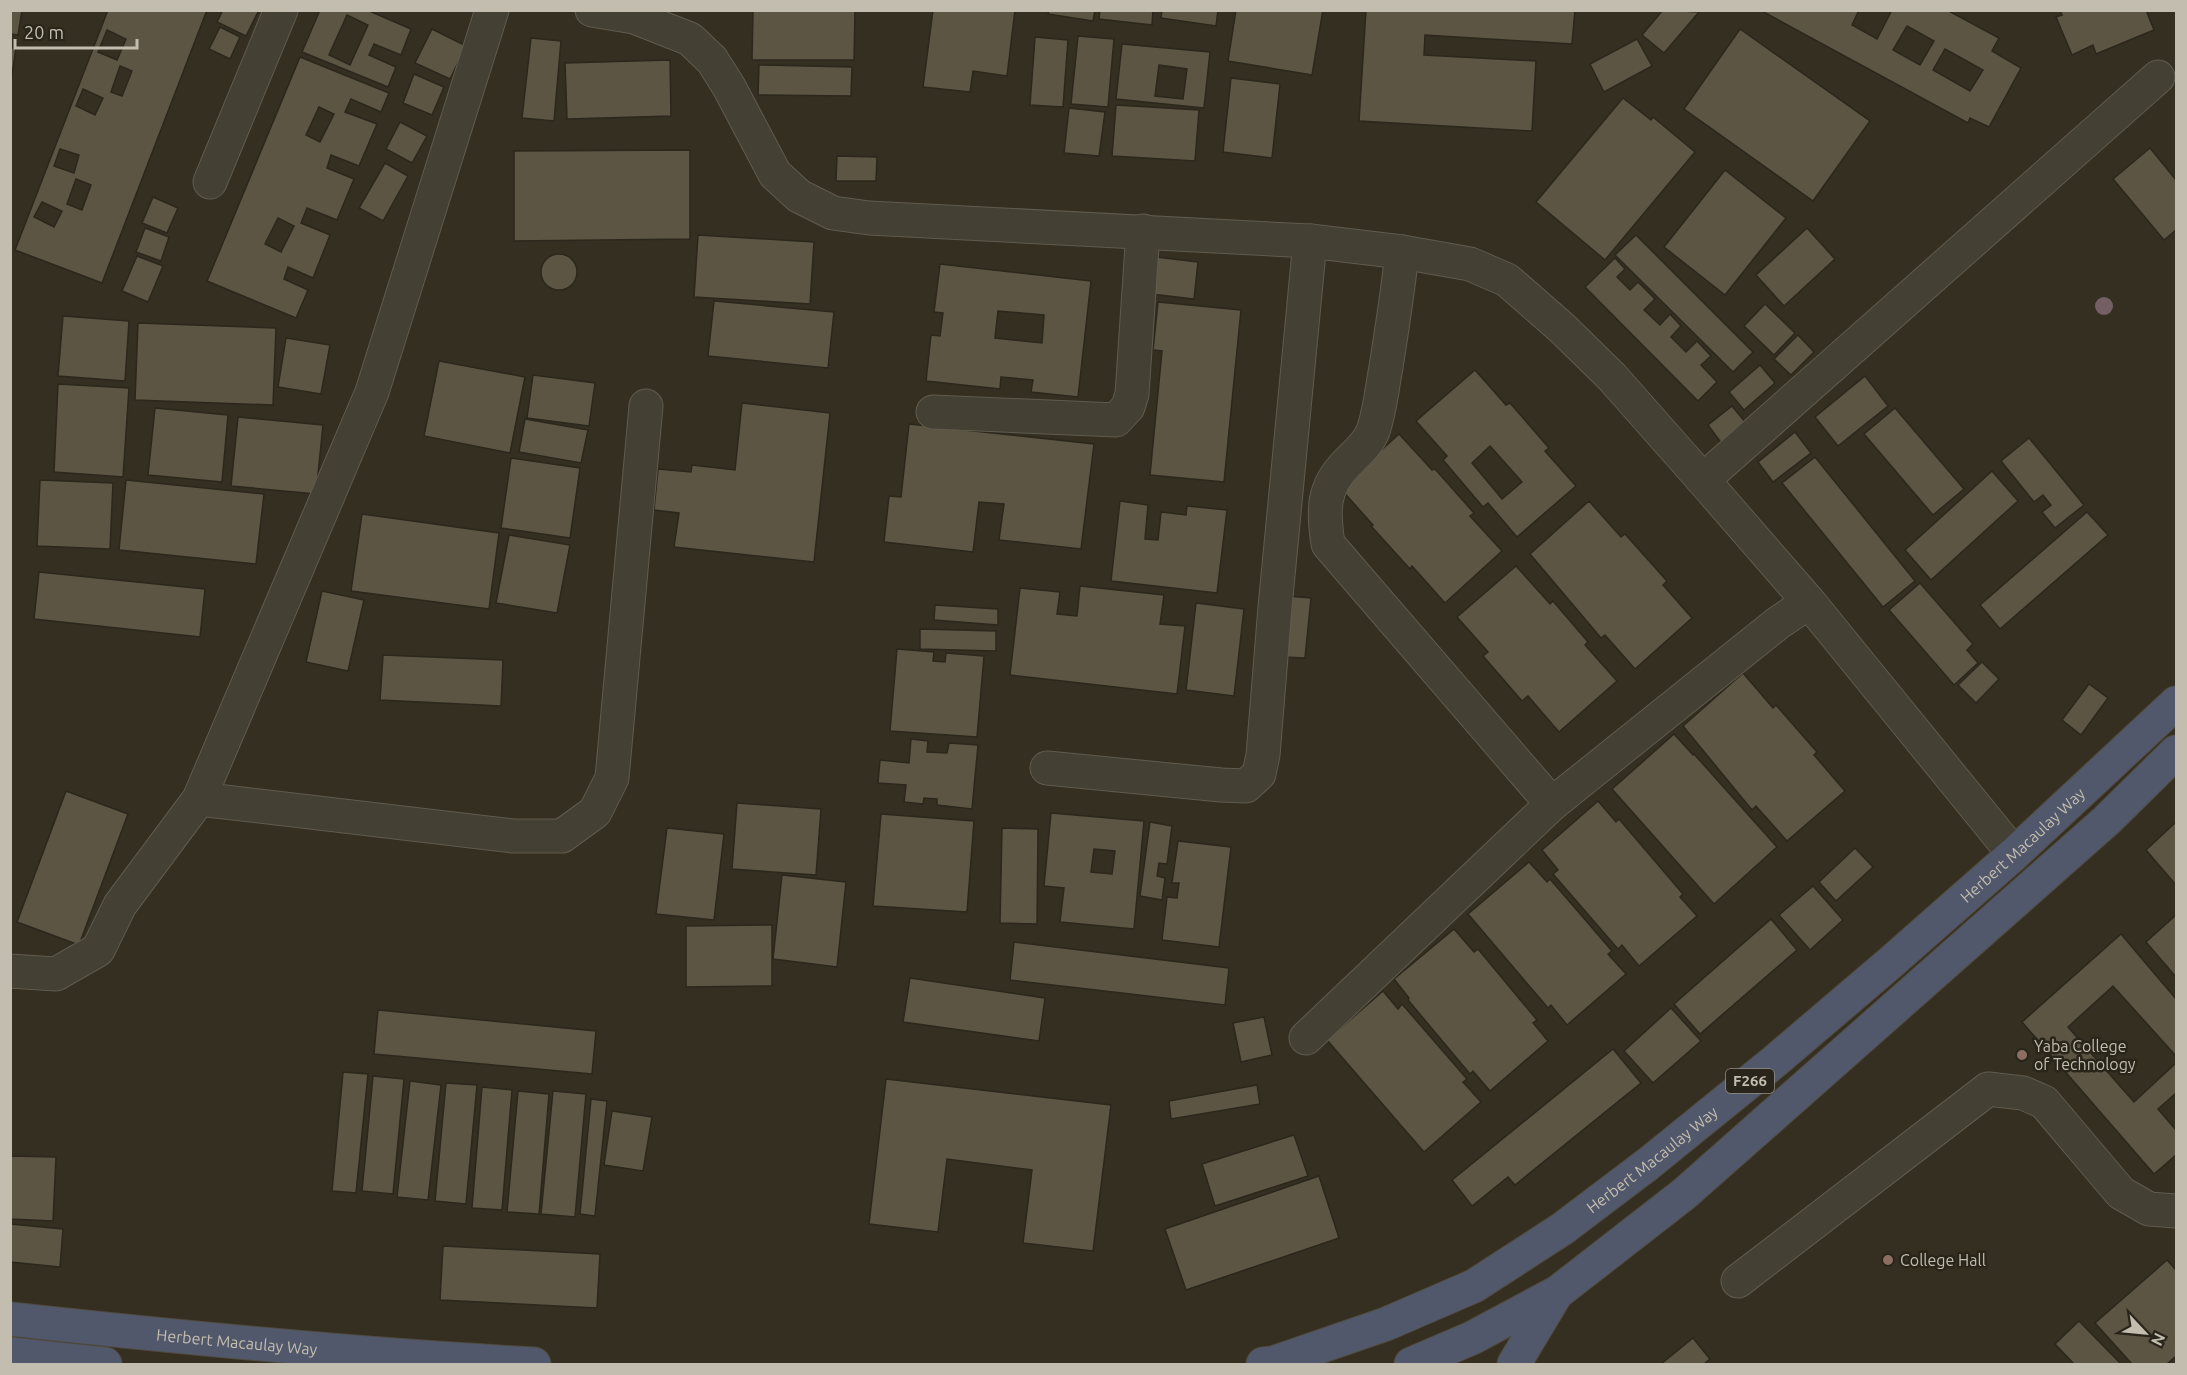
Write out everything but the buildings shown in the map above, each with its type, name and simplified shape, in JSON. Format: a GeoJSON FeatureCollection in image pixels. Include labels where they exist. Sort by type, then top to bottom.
{"type":"FeatureCollection","features":[{"type":"Feature","properties":{"kind":"highway","name":"Herbert Macaulay Way"},"geometry":{"type":"LineString","coordinates":[[1263,1365],[1386,1324],[1474,1286],[1562,1229],[1648,1164],[1775,1061],[2014,854],[2176,703]]}},
{"type":"Feature","properties":{"kind":"highway","name":"F266"},"geometry":{"type":"LineString","coordinates":[[1411,1365],[1472,1338],[1557,1292],[1684,1194],[2107,820],[2176,753]]}},
{"type":"Feature","properties":{"kind":"highway"},"geometry":{"type":"LineString","coordinates":[[1514,1365],[1557,1292]]}},
{"type":"Feature","properties":{"kind":"highway","name":"Herbert Macaulay Way"},"geometry":{"type":"LineString","coordinates":[[10,1319],[176,1337],[416,1358],[534,1365]]}},
{"type":"Feature","properties":{"kind":"highway"},"geometry":{"type":"LineString","coordinates":[[10,1354],[105,1365]]}},
{"type":"Feature","properties":{"kind":"street"},"geometry":{"type":"LineString","coordinates":[[210,182],[281,10]]}},
{"type":"Feature","properties":{"kind":"street"},"geometry":{"type":"LineString","coordinates":[[10,971],[56,974],[98,950],[120,905],[200,800],[372,392],[492,10]]}},
{"type":"Feature","properties":{"kind":"street"},"geometry":{"type":"LineString","coordinates":[[592,10],[634,16],[690,39],[712,60],[729,87],[775,174],[799,196],[833,213],[870,218],[1310,241],[1402,252],[1470,264],[1507,280],[1562,328],[1612,377],[1703,480],[1809,602],[2014,854]]}},
{"type":"Feature","properties":{"kind":"street"},"geometry":{"type":"LineString","coordinates":[[1703,480],[2158,77]]}},
{"type":"Feature","properties":{"kind":"street"},"geometry":{"type":"LineString","coordinates":[[933,412],[1116,420],[1128,407],[1132,394],[1143,231]]}},
{"type":"Feature","properties":{"kind":"street"},"geometry":{"type":"LineString","coordinates":[[1047,768],[1246,786],[1259,774],[1263,755],[1310,241]]}},
{"type":"Feature","properties":{"kind":"street"},"geometry":{"type":"LineString","coordinates":[[1402,252],[1380,400],[1373,430],[1367,442],[1339,471],[1330,487],[1323,514],[1328,544],[1552,804]]}},
{"type":"Feature","properties":{"kind":"street"},"geometry":{"type":"LineString","coordinates":[[200,800],[513,836],[562,836],[595,812],[612,778],[646,406]]}},
{"type":"Feature","properties":{"kind":"street"},"geometry":{"type":"LineString","coordinates":[[1306,1038],[1552,804],[1778,623],[1809,602]]}},
{"type":"Feature","properties":{"kind":"street"},"geometry":{"type":"LineString","coordinates":[[1738,1281],[1988,1089],[2023,1093],[2044,1102],[2121,1193],[2149,1209],[2176,1211]]}},
{"type":"Feature","properties":{"kind":"place","name":"Yaba College of Technology"},"geometry":{"type":"Point","coordinates":[2022,1055]}},
{"type":"Feature","properties":{"kind":"place","name":"College Hall"},"geometry":{"type":"Point","coordinates":[1888,1260]}}]}
